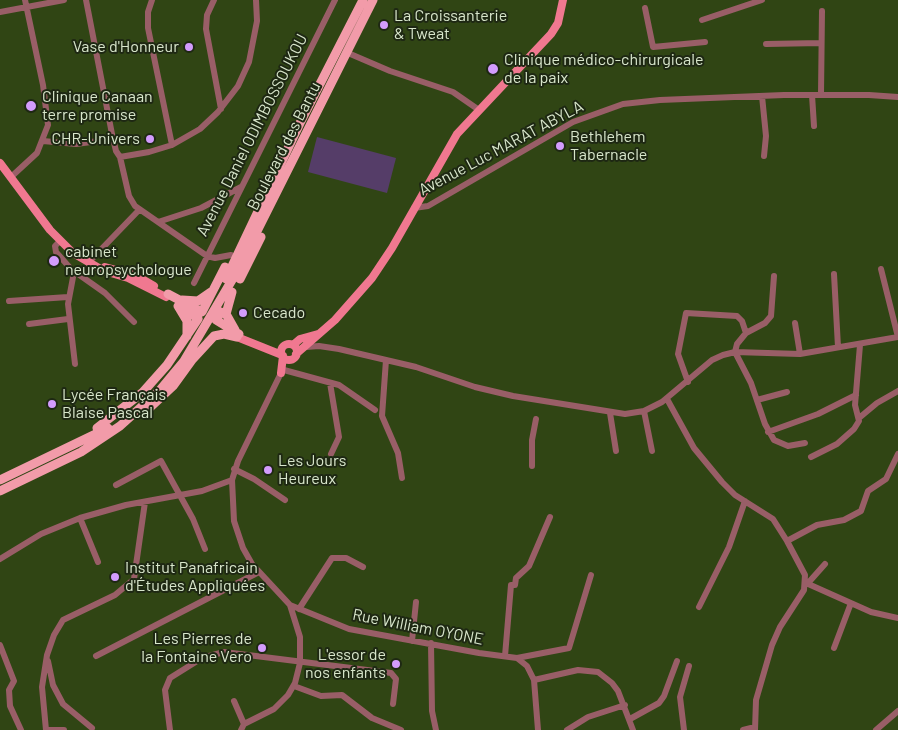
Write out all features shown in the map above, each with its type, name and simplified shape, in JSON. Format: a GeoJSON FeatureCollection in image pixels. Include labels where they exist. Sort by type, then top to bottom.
{"type":"FeatureCollection","features":[{"type":"Feature","properties":{"kind":"highway","name":"Boulevard des Bantu"},"geometry":{"type":"LineString","coordinates":[[217,303],[300,123],[363,0]]}},
{"type":"Feature","properties":{"kind":"highway","name":"Boulevard des Bantu"},"geometry":{"type":"LineString","coordinates":[[217,303],[310,127],[373,0]]}},
{"type":"Feature","properties":{"kind":"highway"},"geometry":{"type":"LineString","coordinates":[[0,491],[81,452],[120,426],[145,405],[172,376],[194,336],[200,315],[291,136],[300,123]]}},
{"type":"Feature","properties":{"kind":"highway"},"geometry":{"type":"LineString","coordinates":[[191,362],[232,292],[279,201],[310,127]]}},
{"type":"Feature","properties":{"kind":"highway"},"geometry":{"type":"LineString","coordinates":[[167,296],[195,302],[205,298],[216,286]]}},
{"type":"Feature","properties":{"kind":"highway"},"geometry":{"type":"LineString","coordinates":[[232,292],[226,314],[238,335]]}},
{"type":"Feature","properties":{"kind":"highway"},"geometry":{"type":"LineString","coordinates":[[167,296],[184,313],[194,336]]}},
{"type":"Feature","properties":{"kind":"highway"},"geometry":{"type":"LineString","coordinates":[[167,296],[200,315],[212,312],[214,323]]}},
{"type":"Feature","properties":{"kind":"highway"},"geometry":{"type":"LineString","coordinates":[[0,480],[71,448],[108,428],[144,398],[172,370],[217,303]]}},
{"type":"Feature","properties":{"kind":"highway"},"geometry":{"type":"LineString","coordinates":[[200,315],[203,328],[214,323]]}},
{"type":"Feature","properties":{"kind":"highway"},"geometry":{"type":"LineString","coordinates":[[214,323],[238,335]]}},
{"type":"Feature","properties":{"kind":"highway"},"geometry":{"type":"LineString","coordinates":[[81,452],[98,447],[140,417],[164,396],[214,336],[224,334],[238,335]]}},
{"type":"Feature","properties":{"kind":"main road"},"geometry":{"type":"LineString","coordinates":[[238,335],[287,354],[306,347],[335,320],[365,287],[392,248],[450,145],[479,110],[551,34],[558,23],[563,0]]}},
{"type":"Feature","properties":{"kind":"main road"},"geometry":{"type":"LineString","coordinates":[[0,163],[73,254],[98,268],[114,269],[135,275],[167,296]]}},
{"type":"Feature","properties":{"kind":"main road"},"geometry":{"type":"LineString","coordinates":[[287,354],[296,350],[293,345],[300,339],[318,334]]}},
{"type":"Feature","properties":{"kind":"main road"},"geometry":{"type":"LineString","coordinates":[[283,371],[287,354]]}},
{"type":"Feature","properties":{"kind":"street"},"geometry":{"type":"LineString","coordinates":[[0,12],[26,4],[64,0]]}},
{"type":"Feature","properties":{"kind":"street"},"geometry":{"type":"LineString","coordinates":[[86,0],[113,139],[116,151],[120,157],[128,196],[140,210],[207,256],[215,258],[231,254]]}},
{"type":"Feature","properties":{"kind":"street"},"geometry":{"type":"LineString","coordinates":[[152,0],[148,12],[148,28],[172,145]]}},
{"type":"Feature","properties":{"kind":"street"},"geometry":{"type":"LineString","coordinates":[[214,0],[207,15],[206,30],[221,109]]}},
{"type":"Feature","properties":{"kind":"street"},"geometry":{"type":"LineString","coordinates":[[120,157],[172,145],[200,129],[221,109],[238,86],[249,62],[257,21],[256,0]]}},
{"type":"Feature","properties":{"kind":"street","name":"Avenue Daniel ODIMBOSSOUKOU"},"geometry":{"type":"LineString","coordinates":[[194,283],[335,0]]}},
{"type":"Feature","properties":{"kind":"street"},"geometry":{"type":"LineString","coordinates":[[702,20],[762,0]]}},
{"type":"Feature","properties":{"kind":"street"},"geometry":{"type":"LineString","coordinates":[[11,178],[37,153],[48,125],[48,114],[26,4]]}},
{"type":"Feature","properties":{"kind":"street"},"geometry":{"type":"LineString","coordinates":[[645,8],[653,47],[704,42]]}},
{"type":"Feature","properties":{"kind":"street"},"geometry":{"type":"LineString","coordinates":[[822,11],[822,94]]}},
{"type":"Feature","properties":{"kind":"street"},"geometry":{"type":"LineString","coordinates":[[766,44],[821,43]]}},
{"type":"Feature","properties":{"kind":"street"},"geometry":{"type":"LineString","coordinates":[[348,53],[390,71],[453,92],[479,110]]}},
{"type":"Feature","properties":{"kind":"street","name":"Avenue Luc MARAT ABYLA"},"geometry":{"type":"LineString","coordinates":[[414,208],[428,206],[573,122],[610,107],[660,100],[762,96],[822,94],[898,97]]}},
{"type":"Feature","properties":{"kind":"street"},"geometry":{"type":"LineString","coordinates":[[812,95],[814,126]]}},
{"type":"Feature","properties":{"kind":"street"},"geometry":{"type":"LineString","coordinates":[[762,96],[766,136],[764,156]]}},
{"type":"Feature","properties":{"kind":"street"},"geometry":{"type":"LineString","coordinates":[[43,141],[76,144],[113,139]]}},
{"type":"Feature","properties":{"kind":"street"},"geometry":{"type":"LineString","coordinates":[[158,222],[201,208],[241,188]]}},
{"type":"Feature","properties":{"kind":"street"},"geometry":{"type":"LineString","coordinates":[[88,263],[140,210]]}},
{"type":"Feature","properties":{"kind":"street"},"geometry":{"type":"LineString","coordinates":[[60,240],[55,246],[56,252],[74,272],[105,293],[134,322]]}},
{"type":"Feature","properties":{"kind":"street"},"geometry":{"type":"LineString","coordinates":[[306,347],[320,346],[386,360],[513,396],[610,413],[633,414],[644,411],[667,399],[712,360],[735,352],[800,354],[898,337],[881,268]]}},
{"type":"Feature","properties":{"kind":"street"},"geometry":{"type":"LineString","coordinates":[[74,272],[68,297],[68,319],[75,364]]}},
{"type":"Feature","properties":{"kind":"street"},"geometry":{"type":"LineString","coordinates":[[834,274],[838,347]]}},
{"type":"Feature","properties":{"kind":"street"},"geometry":{"type":"LineString","coordinates":[[774,276],[771,316],[766,323],[746,333],[737,344],[735,352],[751,383],[768,432],[778,444],[788,446],[805,443]]}},
{"type":"Feature","properties":{"kind":"street"},"geometry":{"type":"LineString","coordinates":[[10,301],[68,297]]}},
{"type":"Feature","properties":{"kind":"street"},"geometry":{"type":"LineString","coordinates":[[688,382],[678,354],[686,313],[737,316],[742,321],[746,333]]}},
{"type":"Feature","properties":{"kind":"street"},"geometry":{"type":"LineString","coordinates":[[30,324],[68,319]]}},
{"type":"Feature","properties":{"kind":"street"},"geometry":{"type":"LineString","coordinates":[[795,323],[800,354]]}},
{"type":"Feature","properties":{"kind":"street"},"geometry":{"type":"LineString","coordinates":[[859,418],[855,405],[860,345]]}},
{"type":"Feature","properties":{"kind":"street"},"geometry":{"type":"LineString","coordinates":[[386,360],[382,416],[398,453],[402,478]]}},
{"type":"Feature","properties":{"kind":"street"},"geometry":{"type":"LineString","coordinates":[[283,371],[330,383],[348,390],[375,410]]}},
{"type":"Feature","properties":{"kind":"street","name":"Rue William OYONE"},"geometry":{"type":"LineString","coordinates":[[283,371],[234,470],[232,480],[236,530],[245,552],[258,572],[290,605],[365,634],[517,658]]}},
{"type":"Feature","properties":{"kind":"street"},"geometry":{"type":"LineString","coordinates":[[330,383],[339,437],[331,454]]}},
{"type":"Feature","properties":{"kind":"street"},"geometry":{"type":"LineString","coordinates":[[811,457],[826,451],[847,436],[854,429],[859,418],[877,403],[898,391]]}},
{"type":"Feature","properties":{"kind":"street"},"geometry":{"type":"LineString","coordinates":[[757,400],[787,392]]}},
{"type":"Feature","properties":{"kind":"street"},"geometry":{"type":"LineString","coordinates":[[768,432],[818,414],[856,395]]}},
{"type":"Feature","properties":{"kind":"street"},"geometry":{"type":"LineString","coordinates":[[667,399],[702,458],[730,491],[773,519],[787,541],[805,575],[807,583]]}},
{"type":"Feature","properties":{"kind":"street"},"geometry":{"type":"LineString","coordinates":[[644,411],[652,452]]}},
{"type":"Feature","properties":{"kind":"street"},"geometry":{"type":"LineString","coordinates":[[610,413],[616,452]]}},
{"type":"Feature","properties":{"kind":"street"},"geometry":{"type":"LineString","coordinates":[[532,466],[532,440],[536,419]]}},
{"type":"Feature","properties":{"kind":"street"},"geometry":{"type":"LineString","coordinates":[[787,541],[817,525],[844,520],[861,511],[868,491],[886,479],[898,454]]}},
{"type":"Feature","properties":{"kind":"street"},"geometry":{"type":"LineString","coordinates":[[116,485],[161,461],[196,524],[205,549]]}},
{"type":"Feature","properties":{"kind":"street"},"geometry":{"type":"LineString","coordinates":[[234,470],[249,476],[285,500]]}},
{"type":"Feature","properties":{"kind":"street"},"geometry":{"type":"LineString","coordinates":[[0,559],[41,534],[80,518],[180,495],[232,480]]}},
{"type":"Feature","properties":{"kind":"street"},"geometry":{"type":"LineString","coordinates":[[699,607],[729,547],[745,501]]}},
{"type":"Feature","properties":{"kind":"street"},"geometry":{"type":"LineString","coordinates":[[64,730],[46,730],[42,687],[47,655],[54,635],[63,620],[115,595],[134,578],[145,502]]}},
{"type":"Feature","properties":{"kind":"street"},"geometry":{"type":"LineString","coordinates":[[505,656],[511,585],[515,585],[516,578],[529,566],[550,517]]}},
{"type":"Feature","properties":{"kind":"street"},"geometry":{"type":"LineString","coordinates":[[80,518],[98,562]]}},
{"type":"Feature","properties":{"kind":"street"},"geometry":{"type":"LineString","coordinates":[[299,609],[332,558],[346,558],[363,566]]}},
{"type":"Feature","properties":{"kind":"street"},"geometry":{"type":"LineString","coordinates":[[743,730],[755,729],[756,700],[772,645],[807,583],[825,564]]}},
{"type":"Feature","properties":{"kind":"street"},"geometry":{"type":"LineString","coordinates":[[96,656],[258,572]]}},
{"type":"Feature","properties":{"kind":"street"},"geometry":{"type":"LineString","coordinates":[[517,658],[569,648],[591,575]]}},
{"type":"Feature","properties":{"kind":"street"},"geometry":{"type":"LineString","coordinates":[[807,583],[871,612],[898,618]]}},
{"type":"Feature","properties":{"kind":"street"},"geometry":{"type":"LineString","coordinates":[[412,641],[416,602]]}},
{"type":"Feature","properties":{"kind":"street"},"geometry":{"type":"LineString","coordinates":[[834,648],[850,603]]}},
{"type":"Feature","properties":{"kind":"street"},"geometry":{"type":"LineString","coordinates":[[234,701],[243,727],[274,709],[294,686],[300,663],[300,637],[290,605]]}},
{"type":"Feature","properties":{"kind":"street"},"geometry":{"type":"LineString","coordinates":[[431,643],[432,711],[436,730]]}},
{"type":"Feature","properties":{"kind":"street"},"geometry":{"type":"LineString","coordinates":[[0,645],[14,681],[8,690],[10,706],[21,730]]}},
{"type":"Feature","properties":{"kind":"street"},"geometry":{"type":"LineString","coordinates":[[170,730],[166,683],[189,664],[213,653],[224,652],[391,673],[396,679],[393,704]]}},
{"type":"Feature","properties":{"kind":"street"},"geometry":{"type":"LineString","coordinates":[[47,655],[53,685],[63,704],[92,728]]}},
{"type":"Feature","properties":{"kind":"street"},"geometry":{"type":"LineString","coordinates":[[517,658],[527,666],[534,680],[538,730]]}},
{"type":"Feature","properties":{"kind":"street"},"geometry":{"type":"LineString","coordinates":[[630,719],[659,703],[664,696],[677,661]]}},
{"type":"Feature","properties":{"kind":"street"},"geometry":{"type":"LineString","coordinates":[[684,730],[680,697],[689,666]]}},
{"type":"Feature","properties":{"kind":"street"},"geometry":{"type":"LineString","coordinates":[[534,680],[578,670],[598,672],[612,683],[625,705],[633,730]]}},
{"type":"Feature","properties":{"kind":"street"},"geometry":{"type":"LineString","coordinates":[[671,676],[684,681]]}},
{"type":"Feature","properties":{"kind":"street"},"geometry":{"type":"LineString","coordinates":[[294,686],[320,696],[342,695],[372,718],[401,730]]}},
{"type":"Feature","properties":{"kind":"street"},"geometry":{"type":"LineString","coordinates":[[567,730],[588,717],[625,705]]}},
{"type":"Feature","properties":{"kind":"street"},"geometry":{"type":"LineString","coordinates":[[876,730],[898,711]]}},
{"type":"Feature","properties":{"kind":"shaded area"},"geometry":{"type":"Polygon","coordinates":[[[317,137],[396,158],[387,193],[308,172],[317,137]]]}},
{"type":"Feature","properties":{"kind":"place","name":"La Croissanterie & Tweat"},"geometry":{"type":"Point","coordinates":[384,25]}},
{"type":"Feature","properties":{"kind":"place","name":"Vase d'Honneur"},"geometry":{"type":"Point","coordinates":[189,47]}},
{"type":"Feature","properties":{"kind":"place","name":"Clinique médico-chirurgicale de la paix"},"geometry":{"type":"Point","coordinates":[493,69]}},
{"type":"Feature","properties":{"kind":"place","name":"Clinique Canaan terre promise"},"geometry":{"type":"Point","coordinates":[31,106]}},
{"type":"Feature","properties":{"kind":"place","name":"CHR-Univers"},"geometry":{"type":"Point","coordinates":[150,139]}},
{"type":"Feature","properties":{"kind":"place","name":"Bethlehem Tabernacle"},"geometry":{"type":"Point","coordinates":[560,146]}},
{"type":"Feature","properties":{"kind":"place","name":"cabinet neuropsychologue"},"geometry":{"type":"Point","coordinates":[54,261]}},
{"type":"Feature","properties":{"kind":"place","name":"Cecado"},"geometry":{"type":"Point","coordinates":[243,313]}},
{"type":"Feature","properties":{"kind":"place","name":"Lycée Français Blaise Pascal"},"geometry":{"type":"Point","coordinates":[52,404]}},
{"type":"Feature","properties":{"kind":"place","name":"Les Jours Heureux"},"geometry":{"type":"Point","coordinates":[268,470]}},
{"type":"Feature","properties":{"kind":"place","name":"Institut Panafricain d'Études Appliquées"},"geometry":{"type":"Point","coordinates":[115,577]}},
{"type":"Feature","properties":{"kind":"place","name":"Les Pierres de la Fontaine Vero"},"geometry":{"type":"Point","coordinates":[262,648]}},
{"type":"Feature","properties":{"kind":"place","name":"L'essor de nos enfants"},"geometry":{"type":"Point","coordinates":[396,664]}}]}
